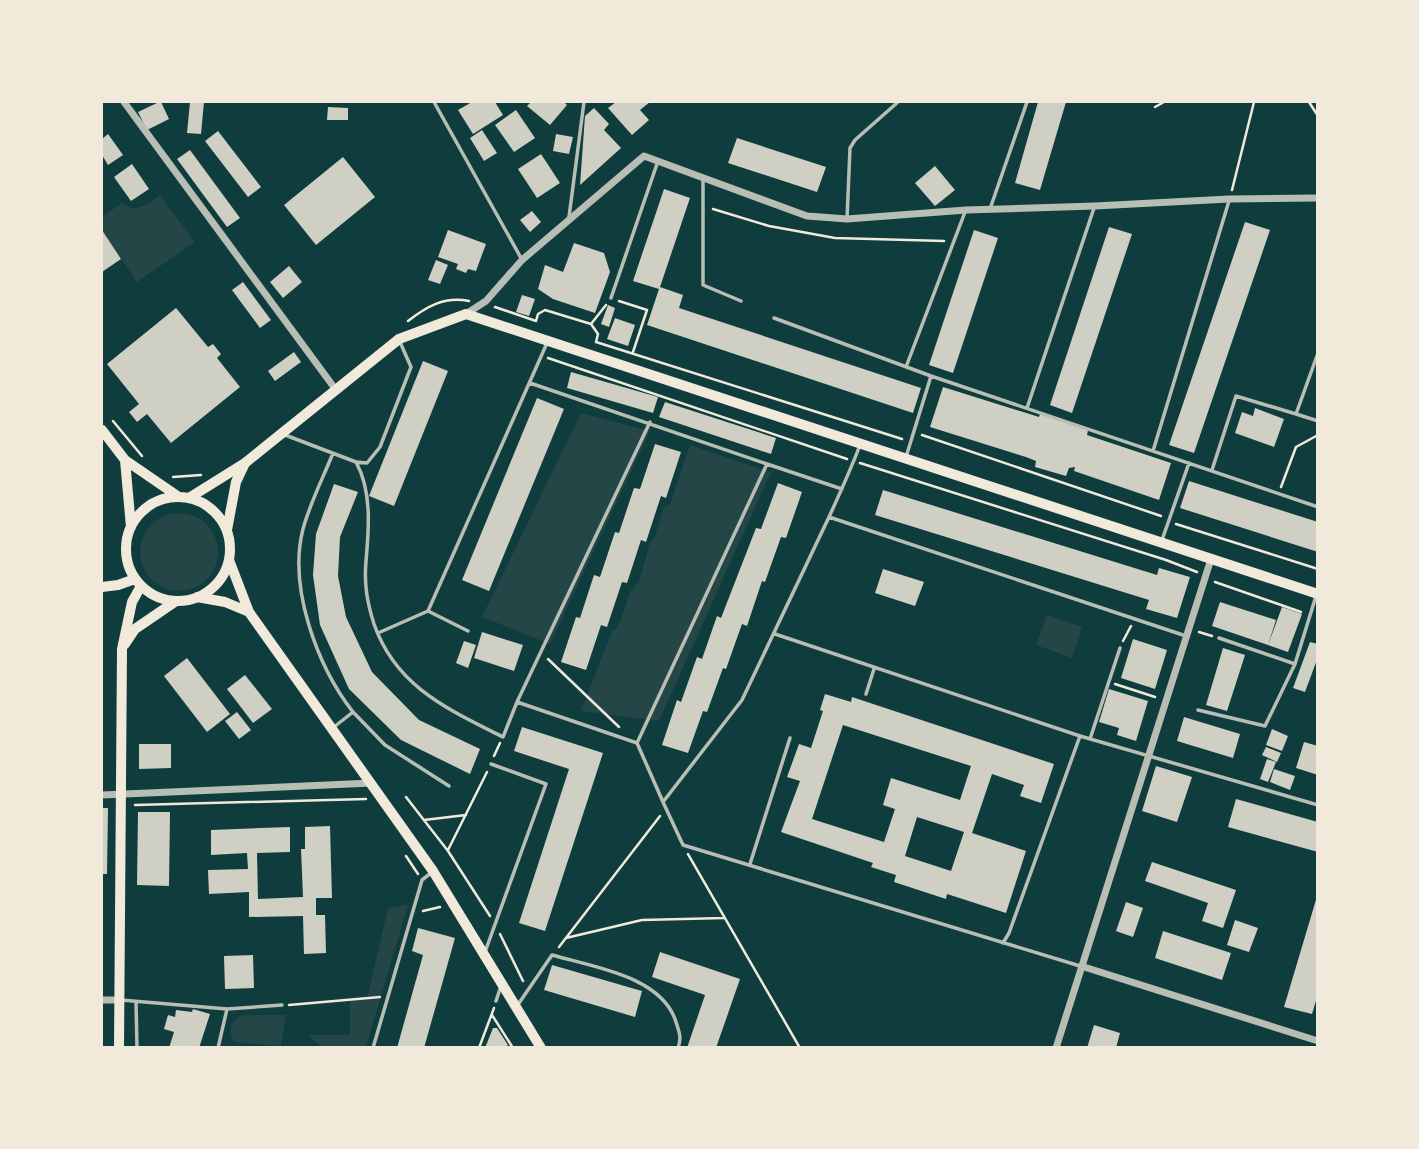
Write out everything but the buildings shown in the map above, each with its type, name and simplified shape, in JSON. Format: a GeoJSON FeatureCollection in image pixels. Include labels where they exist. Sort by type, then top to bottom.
{"type":"FeatureCollection","features":[{"type":"Feature","properties":{"kind":"main road"},"geometry":{"type":"LineString","coordinates":[[184,498],[245,463],[399,339],[466,314],[1317,594]]}},
{"type":"Feature","properties":{"kind":"main road"},"geometry":{"type":"LineString","coordinates":[[102,430],[125,460],[184,498]]}},
{"type":"Feature","properties":{"kind":"main road"},"geometry":{"type":"LineString","coordinates":[[125,460],[131,527]]}},
{"type":"Feature","properties":{"kind":"main road"},"geometry":{"type":"LineString","coordinates":[[122,649],[135,629],[154,614],[177,601],[197,597],[214,586],[226,570],[230,550],[227,530],[236,482],[245,463]]}},
{"type":"Feature","properties":{"kind":"main road"},"geometry":{"type":"LineString","coordinates":[[177,601],[157,596],[138,582],[127,558],[127,537],[142,511],[169,498],[199,501],[216,513],[227,530]]}},
{"type":"Feature","properties":{"kind":"main road"},"geometry":{"type":"LineString","coordinates":[[229,560],[249,612],[433,871],[541,1048]]}},
{"type":"Feature","properties":{"kind":"main road"},"geometry":{"type":"LineString","coordinates":[[102,587],[138,582]]}},
{"type":"Feature","properties":{"kind":"main road"},"geometry":{"type":"LineString","coordinates":[[119,1048],[122,649],[138,582]]}},
{"type":"Feature","properties":{"kind":"main road"},"geometry":{"type":"LineString","coordinates":[[197,597],[249,612]]}},
{"type":"Feature","properties":{"kind":"street"},"geometry":{"type":"LineString","coordinates":[[124,102],[336,390]]}},
{"type":"Feature","properties":{"kind":"street"},"geometry":{"type":"LineString","coordinates":[[466,314],[483,303],[522,260],[644,156],[807,216],[847,219],[966,210],[1318,198]]}},
{"type":"Feature","properties":{"kind":"street"},"geometry":{"type":"LineString","coordinates":[[1056,1048],[1211,559]]}},
{"type":"Feature","properties":{"kind":"street"},"geometry":{"type":"LineString","coordinates":[[102,795],[372,783]]}},
{"type":"Feature","properties":{"kind":"street"},"geometry":{"type":"LineString","coordinates":[[1082,966],[1318,1041]]}},
{"type":"Feature","properties":{"kind":"street"},"geometry":{"type":"LineString","coordinates":[[102,1000],[118,1000]]}},
{"type":"Feature","properties":{"kind":"lane"},"geometry":{"type":"LineString","coordinates":[[434,102],[522,260]]}},
{"type":"Feature","properties":{"kind":"lane"},"geometry":{"type":"LineString","coordinates":[[569,220],[584,102]]}},
{"type":"Feature","properties":{"kind":"lane"},"geometry":{"type":"LineString","coordinates":[[847,219],[850,148],[855,140],[898,102]]}},
{"type":"Feature","properties":{"kind":"lane"},"geometry":{"type":"LineString","coordinates":[[990,209],[1027,102]]}},
{"type":"Feature","properties":{"kind":"lane"},"geometry":{"type":"LineString","coordinates":[[611,298],[658,161]]}},
{"type":"Feature","properties":{"kind":"lane"},"geometry":{"type":"LineString","coordinates":[[703,177],[703,285],[741,300]]}},
{"type":"Feature","properties":{"kind":"lane"},"geometry":{"type":"LineString","coordinates":[[1153,451],[1230,199]]}},
{"type":"Feature","properties":{"kind":"lane"},"geometry":{"type":"LineString","coordinates":[[1027,408],[1095,206]]}},
{"type":"Feature","properties":{"kind":"lane"},"geometry":{"type":"LineString","coordinates":[[906,367],[966,210]]}},
{"type":"Feature","properties":{"kind":"lane"},"geometry":{"type":"LineString","coordinates":[[774,318],[931,376],[1318,507]]}},
{"type":"Feature","properties":{"kind":"lane"},"geometry":{"type":"LineString","coordinates":[[282,433],[367,463],[380,447],[411,367],[399,339]]}},
{"type":"Feature","properties":{"kind":"lane"},"geometry":{"type":"LineString","coordinates":[[377,633],[428,611],[548,342]]}},
{"type":"Feature","properties":{"kind":"lane"},"geometry":{"type":"LineString","coordinates":[[1296,414],[1318,353]]}},
{"type":"Feature","properties":{"kind":"lane"},"geometry":{"type":"LineString","coordinates":[[905,459],[931,376]]}},
{"type":"Feature","properties":{"kind":"lane"},"geometry":{"type":"LineString","coordinates":[[530,383],[842,489]]}},
{"type":"Feature","properties":{"kind":"lane"},"geometry":{"type":"LineString","coordinates":[[1212,470],[1236,396],[1318,421]]}},
{"type":"Feature","properties":{"kind":"lane"},"geometry":{"type":"LineString","coordinates":[[356,461],[363,474],[369,523],[364,581],[368,604],[377,633],[391,660],[406,678],[451,710],[503,737],[517,702],[650,422]]}},
{"type":"Feature","properties":{"kind":"lane"},"geometry":{"type":"LineString","coordinates":[[663,802],[742,699],[775,634],[860,444]]}},
{"type":"Feature","properties":{"kind":"lane"},"geometry":{"type":"LineString","coordinates":[[333,453],[303,531],[301,583],[312,639],[330,678],[353,712],[385,745],[449,786]]}},
{"type":"Feature","properties":{"kind":"lane"},"geometry":{"type":"LineString","coordinates":[[1161,543],[1189,463]]}},
{"type":"Feature","properties":{"kind":"lane"},"geometry":{"type":"LineString","coordinates":[[637,743],[766,464]]}},
{"type":"Feature","properties":{"kind":"lane"},"geometry":{"type":"LineString","coordinates":[[829,517],[1135,618],[1188,632]]}},
{"type":"Feature","properties":{"kind":"lane"},"geometry":{"type":"LineString","coordinates":[[1198,710],[1265,726],[1295,664],[1317,594]]}},
{"type":"Feature","properties":{"kind":"lane"},"geometry":{"type":"LineString","coordinates":[[428,611],[468,631]]}},
{"type":"Feature","properties":{"kind":"lane"},"geometry":{"type":"LineString","coordinates":[[775,634],[1080,736],[1318,806]]}},
{"type":"Feature","properties":{"kind":"lane"},"geometry":{"type":"LineString","coordinates":[[1219,638],[1295,664]]}},
{"type":"Feature","properties":{"kind":"lane"},"geometry":{"type":"LineString","coordinates":[[1090,739],[1120,648]]}},
{"type":"Feature","properties":{"kind":"lane"},"geometry":{"type":"LineString","coordinates":[[866,694],[874,669]]}},
{"type":"Feature","properties":{"kind":"lane"},"geometry":{"type":"LineString","coordinates":[[517,702],[637,743],[683,845],[1082,966]]}},
{"type":"Feature","properties":{"kind":"lane"},"geometry":{"type":"LineString","coordinates":[[332,728],[353,712]]}},
{"type":"Feature","properties":{"kind":"lane"},"geometry":{"type":"LineString","coordinates":[[1003,943],[1080,736]]}},
{"type":"Feature","properties":{"kind":"lane"},"geometry":{"type":"LineString","coordinates":[[750,864],[790,738]]}},
{"type":"Feature","properties":{"kind":"lane"},"geometry":{"type":"LineString","coordinates":[[484,954],[546,785],[491,764]]}},
{"type":"Feature","properties":{"kind":"lane"},"geometry":{"type":"LineString","coordinates":[[373,1048],[422,880],[433,871]]}},
{"type":"Feature","properties":{"kind":"lane"},"geometry":{"type":"LineString","coordinates":[[516,1007],[552,955],[642,982],[657,992],[674,1016],[681,1038],[678,1048]]}},
{"type":"Feature","properties":{"kind":"lane"},"geometry":{"type":"LineString","coordinates":[[496,1001],[502,983]]}},
{"type":"Feature","properties":{"kind":"lane"},"geometry":{"type":"LineString","coordinates":[[118,1000],[227,1009],[282,1005]]}},
{"type":"Feature","properties":{"kind":"lane"},"geometry":{"type":"LineString","coordinates":[[136,1002],[137,1048]]}},
{"type":"Feature","properties":{"kind":"lane"},"geometry":{"type":"LineString","coordinates":[[218,1048],[227,1009]]}},
{"type":"Feature","properties":{"kind":"path"},"geometry":{"type":"LineString","coordinates":[[1154,107],[1164,102]]}},
{"type":"Feature","properties":{"kind":"path"},"geometry":{"type":"LineString","coordinates":[[1230,199],[1254,102]]}},
{"type":"Feature","properties":{"kind":"path"},"geometry":{"type":"LineString","coordinates":[[1309,102],[1318,116]]}},
{"type":"Feature","properties":{"kind":"path"},"geometry":{"type":"LineString","coordinates":[[591,324],[611,298],[647,310],[632,353]]}},
{"type":"Feature","properties":{"kind":"path"},"geometry":{"type":"LineString","coordinates":[[408,322],[430,305],[459,299],[483,303],[536,321],[538,314],[545,310],[591,324],[598,334],[596,342],[900,440],[922,435],[1170,519],[1176,524],[1318,569]]}},
{"type":"Feature","properties":{"kind":"path"},"geometry":{"type":"LineString","coordinates":[[542,356],[854,461],[1166,560],[1311,615]]}},
{"type":"Feature","properties":{"kind":"path"},"geometry":{"type":"LineString","coordinates":[[113,421],[147,462]]}},
{"type":"Feature","properties":{"kind":"path"},"geometry":{"type":"LineString","coordinates":[[1279,493],[1296,447],[1318,435]]}},
{"type":"Feature","properties":{"kind":"path"},"geometry":{"type":"LineString","coordinates":[[170,478],[207,474]]}},
{"type":"Feature","properties":{"kind":"path"},"geometry":{"type":"LineString","coordinates":[[1120,648],[1135,618]]}},
{"type":"Feature","properties":{"kind":"path"},"geometry":{"type":"LineString","coordinates":[[1188,632],[1219,638]]}},
{"type":"Feature","properties":{"kind":"path"},"geometry":{"type":"LineString","coordinates":[[541,652],[637,743]]}},
{"type":"Feature","properties":{"kind":"path"},"geometry":{"type":"LineString","coordinates":[[1108,682],[1162,699]]}},
{"type":"Feature","properties":{"kind":"path"},"geometry":{"type":"LineString","coordinates":[[448,851],[503,737]]}},
{"type":"Feature","properties":{"kind":"path"},"geometry":{"type":"LineString","coordinates":[[406,797],[448,851],[495,924],[528,990]]}},
{"type":"Feature","properties":{"kind":"path"},"geometry":{"type":"LineString","coordinates":[[133,805],[366,799],[372,808]]}},
{"type":"Feature","properties":{"kind":"path"},"geometry":{"type":"LineString","coordinates":[[552,955],[666,808]]}},
{"type":"Feature","properties":{"kind":"path"},"geometry":{"type":"LineString","coordinates":[[424,820],[466,815]]}},
{"type":"Feature","properties":{"kind":"path"},"geometry":{"type":"LineString","coordinates":[[683,845],[800,1048]]}},
{"type":"Feature","properties":{"kind":"path"},"geometry":{"type":"LineString","coordinates":[[400,848],[422,880]]}},
{"type":"Feature","properties":{"kind":"path"},"geometry":{"type":"LineString","coordinates":[[412,912],[441,907]]}},
{"type":"Feature","properties":{"kind":"path"},"geometry":{"type":"LineString","coordinates":[[566,938],[642,920],[724,918]]}},
{"type":"Feature","properties":{"kind":"path"},"geometry":{"type":"LineString","coordinates":[[282,1005],[388,996]]}},
{"type":"Feature","properties":{"kind":"path"},"geometry":{"type":"LineString","coordinates":[[479,1048],[492,1015],[513,1048]]}},
{"type":"Feature","properties":{"kind":"shaded area"},"geometry":{"type":"Polygon","coordinates":[[[160,195],[195,242],[137,282],[102,230],[102,217],[122,203],[133,209],[146,205],[160,195]]]}},
{"type":"Feature","properties":{"kind":"shaded area"},"geometry":{"type":"Polygon","coordinates":[[[581,413],[650,431],[550,644],[482,617],[581,413]]]}},
{"type":"Feature","properties":{"kind":"shaded area"},"geometry":{"type":"Polygon","coordinates":[[[690,445],[771,472],[659,721],[581,711],[612,631],[618,627],[631,590],[639,582],[650,542],[655,537],[663,508],[670,504],[690,445]]]}},
{"type":"Feature","properties":{"kind":"shaded area"},"geometry":{"type":"Polygon","coordinates":[[[171,513],[187,513],[201,519],[212,530],[218,544],[218,560],[212,574],[201,585],[187,591],[171,591],[157,585],[146,574],[140,560],[140,544],[146,530],[157,519],[171,513]]]}},
{"type":"Feature","properties":{"kind":"shaded area"},"geometry":{"type":"Polygon","coordinates":[[[1047,615],[1082,627],[1072,658],[1036,645],[1047,615]]]}},
{"type":"Feature","properties":{"kind":"shaded area"},"geometry":{"type":"Polygon","coordinates":[[[408,905],[366,1047],[320,1046],[308,1035],[350,1035],[350,1001],[367,999],[388,908],[408,905]]]}},
{"type":"Feature","properties":{"kind":"shaded area"},"geometry":{"type":"Polygon","coordinates":[[[242,1015],[286,1015],[281,1046],[234,1042],[231,1024],[242,1015]]]}}]}
